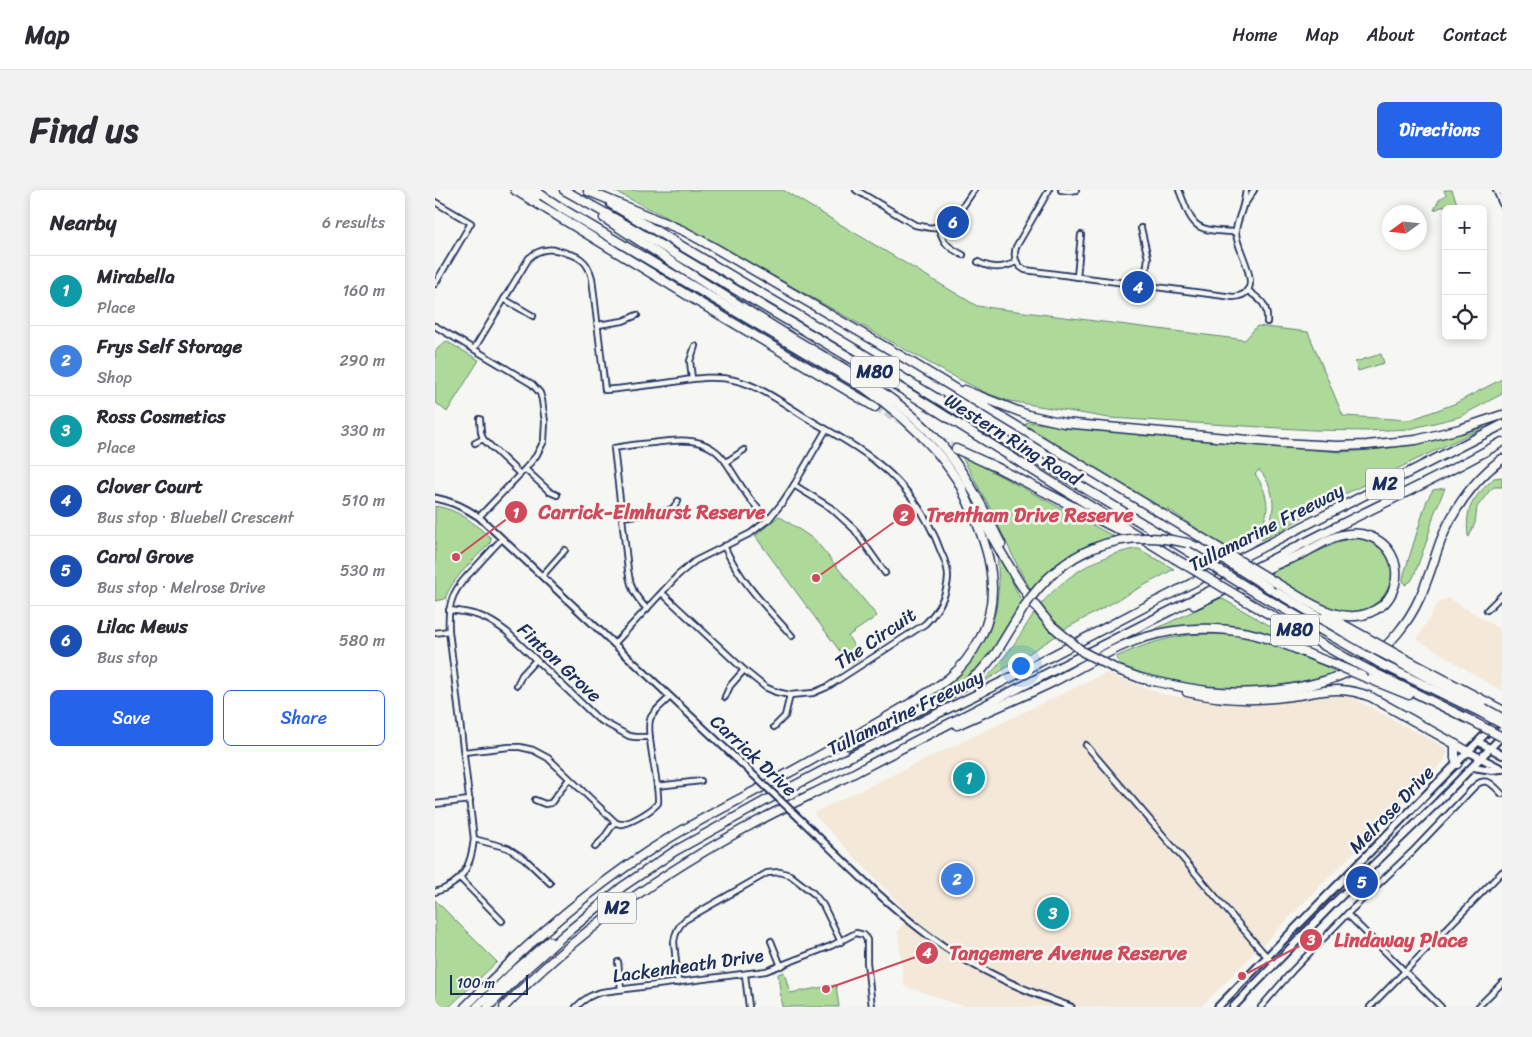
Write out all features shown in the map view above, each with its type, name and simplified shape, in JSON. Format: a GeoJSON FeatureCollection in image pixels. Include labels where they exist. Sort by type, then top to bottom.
{"type":"FeatureCollection","features":[{"type":"Feature","properties":{"kind":"highway"},"geometry":{"type":"LineString","coordinates":[[515,190],[875,407]]}},
{"type":"Feature","properties":{"kind":"highway"},"geometry":{"type":"LineString","coordinates":[[525,190],[566,211]]}},
{"type":"Feature","properties":{"kind":"highway"},"geometry":{"type":"LineString","coordinates":[[535,190],[566,211],[863,387],[884,402],[919,433],[948,466],[971,500],[1005,562],[1037,610],[1051,625],[1083,652],[1118,670],[1169,688],[1202,696],[1264,698],[1291,696],[1332,689],[1355,692],[1371,697],[1469,752]]}},
{"type":"Feature","properties":{"kind":"highway","name":"Western Ring Road"},"geometry":{"type":"LineString","coordinates":[[564,190],[646,236],[881,376],[1246,601],[1346,658],[1502,736]]}},
{"type":"Feature","properties":{"kind":"highway"},"geometry":{"type":"LineString","coordinates":[[588,190],[676,228],[715,248],[926,371],[1207,542],[1278,584],[1325,610],[1341,616],[1357,616],[1374,611],[1385,603],[1393,591],[1396,572],[1390,554],[1379,542],[1363,534],[1344,534],[1271,567],[1204,600],[1109,643]]}},
{"type":"Feature","properties":{"kind":"highway","name":"Western Ring Road"},"geometry":{"type":"LineString","coordinates":[[588,190],[868,356],[1258,594],[1383,665],[1484,708],[1502,724]]}},
{"type":"Feature","properties":{"kind":"highway"},"geometry":{"type":"LineString","coordinates":[[572,194],[596,213],[673,263],[791,337],[887,394],[940,444],[965,476],[985,510],[1020,584]]}},
{"type":"Feature","properties":{"kind":"highway"},"geometry":{"type":"LineString","coordinates":[[926,371],[958,388],[1028,415],[1056,422],[1322,446],[1367,445],[1416,440],[1460,430],[1502,415]]}},
{"type":"Feature","properties":{"kind":"highway","name":"Tullamarine Freeway"},"geometry":{"type":"LineString","coordinates":[[489,1007],[553,944],[622,887],[675,851],[773,797],[1000,683],[1136,611],[1502,425]]}},
{"type":"Feature","properties":{"kind":"highway","name":"Tullamarine Freeway"},"geometry":{"type":"LineString","coordinates":[[505,1007],[567,947],[596,924],[650,885],[702,852],[801,799],[1502,442]]}},
{"type":"Feature","properties":{"kind":"highway"},"geometry":{"type":"LineString","coordinates":[[956,449],[1062,500],[1174,558]]}},
{"type":"Feature","properties":{"kind":"highway"},"geometry":{"type":"LineString","coordinates":[[1140,678],[1205,691],[1255,692],[1277,690],[1321,681],[1352,670],[1364,663],[1395,636],[1410,616],[1421,596],[1441,540],[1455,511],[1472,488],[1502,459]]}},
{"type":"Feature","properties":{"kind":"highway"},"geometry":{"type":"LineString","coordinates":[[465,1007],[515,957],[552,924],[634,861],[705,818],[874,725],[942,684],[958,670],[982,635],[991,598],[988,554],[982,534],[959,483]]}},
{"type":"Feature","properties":{"kind":"highway"},"geometry":{"type":"LineString","coordinates":[[783,776],[951,694],[972,679],[996,653],[1024,607],[1045,580],[1059,567],[1092,548],[1129,538],[1166,538],[1187,543],[1220,557],[1269,588],[1394,656],[1502,718]]}},
{"type":"Feature","properties":{"kind":"highway"},"geometry":{"type":"LineString","coordinates":[[1278,584],[1369,643]]}},
{"type":"Feature","properties":{"kind":"highway"},"geometry":{"type":"LineString","coordinates":[[851,775],[1016,699],[1118,648],[1134,641],[1182,630],[1204,628],[1263,636],[1396,690],[1432,702]]}},
{"type":"Feature","properties":{"kind":"highway"},"geometry":{"type":"LineString","coordinates":[[1484,708],[1502,710]]}},
{"type":"Feature","properties":{"kind":"highway"},"geometry":{"type":"LineString","coordinates":[[1455,744],[1457,764]]}},
{"type":"Feature","properties":{"kind":"highway"},"geometry":{"type":"LineString","coordinates":[[477,1007],[510,975],[557,935],[622,887]]}},
{"type":"Feature","properties":{"kind":"main road","name":"Melrose Drive"},"geometry":{"type":"LineString","coordinates":[[1218,1007],[1502,718]]}},
{"type":"Feature","properties":{"kind":"main road","name":"Melrose Drive"},"geometry":{"type":"LineString","coordinates":[[1233,1007],[1502,736]]}},
{"type":"Feature","properties":{"kind":"main road"},"geometry":{"type":"LineString","coordinates":[[1479,742],[1502,755]]}},
{"type":"Feature","properties":{"kind":"main road"},"geometry":{"type":"LineString","coordinates":[[1469,752],[1502,769]]}},
{"type":"Feature","properties":{"kind":"main road"},"geometry":{"type":"LineString","coordinates":[[1473,767],[1492,770],[1502,769]]}},
{"type":"Feature","properties":{"kind":"main road"},"geometry":{"type":"LineString","coordinates":[[1363,860],[1371,867]]}},
{"type":"Feature","properties":{"kind":"street"},"geometry":{"type":"LineString","coordinates":[[857,190],[915,225],[931,228],[939,227],[955,218],[974,190]]}},
{"type":"Feature","properties":{"kind":"street"},"geometry":{"type":"LineString","coordinates":[[1049,190],[1016,247],[1016,262],[1021,268],[1233,297],[1247,290],[1250,283],[1250,277],[1237,241],[1236,232],[1243,208],[1254,190]]}},
{"type":"Feature","properties":{"kind":"street"},"geometry":{"type":"LineString","coordinates":[[1061,190],[1076,190]]}},
{"type":"Feature","properties":{"kind":"street"},"geometry":{"type":"LineString","coordinates":[[1179,190],[1191,219],[1199,227],[1211,231],[1236,232]]}},
{"type":"Feature","properties":{"kind":"street"},"geometry":{"type":"LineString","coordinates":[[1243,208],[1246,190]]}},
{"type":"Feature","properties":{"kind":"street"},"geometry":{"type":"LineString","coordinates":[[1496,190],[1502,204]]}},
{"type":"Feature","properties":{"kind":"street"},"geometry":{"type":"LineString","coordinates":[[435,202],[471,223],[435,284]]}},
{"type":"Feature","properties":{"kind":"street"},"geometry":{"type":"LineString","coordinates":[[939,227],[943,241],[963,255]]}},
{"type":"Feature","properties":{"kind":"street"},"geometry":{"type":"LineString","coordinates":[[1141,228],[1148,258],[1144,286]]}},
{"type":"Feature","properties":{"kind":"street"},"geometry":{"type":"LineString","coordinates":[[1077,277],[1081,235]]}},
{"type":"Feature","properties":{"kind":"street"},"geometry":{"type":"LineString","coordinates":[[473,349],[529,258],[535,252],[543,250],[562,251],[578,257],[587,266],[592,278],[598,325],[623,321],[637,315]]}},
{"type":"Feature","properties":{"kind":"street"},"geometry":{"type":"LineString","coordinates":[[978,262],[990,267],[1000,268],[1016,262]]}},
{"type":"Feature","properties":{"kind":"street"},"geometry":{"type":"LineString","coordinates":[[1247,290],[1263,303],[1267,314],[1267,322]]}},
{"type":"Feature","properties":{"kind":"street"},"geometry":{"type":"LineString","coordinates":[[504,299],[533,316]]}},
{"type":"Feature","properties":{"kind":"street","name":"The Circuit"},"geometry":{"type":"LineString","coordinates":[[598,325],[605,390],[692,379],[721,378],[756,387],[874,459],[887,470],[921,510],[937,540],[946,564],[948,576],[947,588],[943,599],[925,624],[827,687],[813,693],[790,695],[765,687],[744,670],[662,593]]}},
{"type":"Feature","properties":{"kind":"street"},"geometry":{"type":"LineString","coordinates":[[435,326],[532,384],[540,393],[545,422],[544,441],[536,456],[525,469],[479,517]]}},
{"type":"Feature","properties":{"kind":"street"},"geometry":{"type":"LineString","coordinates":[[692,379],[690,361],[695,346]]}},
{"type":"Feature","properties":{"kind":"street"},"geometry":{"type":"LineString","coordinates":[[480,420],[483,439],[520,474]]}},
{"type":"Feature","properties":{"kind":"street"},"geometry":{"type":"LineString","coordinates":[[614,644],[678,575],[695,561],[751,533],[769,519],[783,503],[826,430]]}},
{"type":"Feature","properties":{"kind":"street"},"geometry":{"type":"LineString","coordinates":[[475,443],[483,439]]}},
{"type":"Feature","properties":{"kind":"street"},"geometry":{"type":"LineString","coordinates":[[647,609],[636,597],[631,587],[614,448],[688,439],[699,442],[720,455],[755,506],[769,519]]}},
{"type":"Feature","properties":{"kind":"street"},"geometry":{"type":"LineString","coordinates":[[726,462],[744,450]]}},
{"type":"Feature","properties":{"kind":"street"},"geometry":{"type":"LineString","coordinates":[[525,469],[550,492],[557,495]]}},
{"type":"Feature","properties":{"kind":"street"},"geometry":{"type":"LineString","coordinates":[[794,485],[831,508],[854,529],[885,573]]}},
{"type":"Feature","properties":{"kind":"street","name":"Carrick Drive"},"geometry":{"type":"LineString","coordinates":[[435,498],[456,504],[479,517],[888,902],[935,940],[1001,980],[1033,994],[1071,1007]]}},
{"type":"Feature","properties":{"kind":"street"},"geometry":{"type":"LineString","coordinates":[[622,517],[667,511],[673,508],[678,501]]}},
{"type":"Feature","properties":{"kind":"street"},"geometry":{"type":"LineString","coordinates":[[435,892],[452,885],[460,878],[473,853],[475,839],[449,631],[449,610],[454,594],[461,582],[502,539]]}},
{"type":"Feature","properties":{"kind":"street"},"geometry":{"type":"LineString","coordinates":[[725,546],[736,570],[749,588],[792,636]]}},
{"type":"Feature","properties":{"kind":"street"},"geometry":{"type":"LineString","coordinates":[[542,576],[565,550]]}},
{"type":"Feature","properties":{"kind":"street"},"geometry":{"type":"LineString","coordinates":[[1487,610],[1502,594]]}},
{"type":"Feature","properties":{"kind":"street","name":"Finton Grove"},"geometry":{"type":"LineString","coordinates":[[449,610],[476,614],[491,620],[507,632],[598,718],[629,736],[650,737]]}},
{"type":"Feature","properties":{"kind":"street"},"geometry":{"type":"LineString","coordinates":[[435,632],[449,631]]}},
{"type":"Feature","properties":{"kind":"street"},"geometry":{"type":"LineString","coordinates":[[517,685],[522,675],[536,660]]}},
{"type":"Feature","properties":{"kind":"street"},"geometry":{"type":"LineString","coordinates":[[725,697],[744,670]]}},
{"type":"Feature","properties":{"kind":"street"},"geometry":{"type":"LineString","coordinates":[[774,727],[785,716],[790,695]]}},
{"type":"Feature","properties":{"kind":"street"},"geometry":{"type":"LineString","coordinates":[[464,752],[509,747],[533,750],[548,758],[615,822],[618,824],[626,823],[656,806],[658,799],[650,737],[650,720],[670,697]]}},
{"type":"Feature","properties":{"kind":"street"},"geometry":{"type":"LineString","coordinates":[[1085,745],[1275,964]]}},
{"type":"Feature","properties":{"kind":"street"},"geometry":{"type":"LineString","coordinates":[[535,800],[551,804],[569,779]]}},
{"type":"Feature","properties":{"kind":"street"},"geometry":{"type":"LineString","coordinates":[[657,786],[701,781]]}},
{"type":"Feature","properties":{"kind":"street"},"geometry":{"type":"LineString","coordinates":[[1261,1007],[1314,948],[1412,852],[1476,785],[1483,781],[1490,783],[1502,794]]}},
{"type":"Feature","properties":{"kind":"street"},"geometry":{"type":"LineString","coordinates":[[435,804],[470,800]]}},
{"type":"Feature","properties":{"kind":"street"},"geometry":{"type":"LineString","coordinates":[[595,847],[615,822]]}},
{"type":"Feature","properties":{"kind":"street"},"geometry":{"type":"LineString","coordinates":[[475,839],[508,848],[525,859],[550,882]]}},
{"type":"Feature","properties":{"kind":"street"},"geometry":{"type":"LineString","coordinates":[[678,983],[674,942],[681,924],[757,878],[773,872],[790,875],[813,893],[823,905],[841,942]]}},
{"type":"Feature","properties":{"kind":"street"},"geometry":{"type":"LineString","coordinates":[[1370,1007],[1502,872]]}},
{"type":"Feature","properties":{"kind":"street"},"geometry":{"type":"LineString","coordinates":[[460,878],[502,921]]}},
{"type":"Feature","properties":{"kind":"street"},"geometry":{"type":"LineString","coordinates":[[1347,914],[1441,1007]]}},
{"type":"Feature","properties":{"kind":"street"},"geometry":{"type":"LineString","coordinates":[[1306,932],[1314,948]]}},
{"type":"Feature","properties":{"kind":"street","name":"Lackenheath Drive"},"geometry":{"type":"LineString","coordinates":[[579,1006],[593,994],[766,971],[841,942],[856,933],[866,937],[867,940],[867,962],[872,1007]]}},
{"type":"Feature","properties":{"kind":"street"},"geometry":{"type":"LineString","coordinates":[[1299,940],[1314,948]]}},
{"type":"Feature","properties":{"kind":"street"},"geometry":{"type":"LineString","coordinates":[[771,941],[781,966]]}},
{"type":"Feature","properties":{"kind":"street"},"geometry":{"type":"LineString","coordinates":[[617,962],[621,990]]}},
{"type":"Feature","properties":{"kind":"street"},"geometry":{"type":"LineString","coordinates":[[745,975],[749,1007]]}},
{"type":"Feature","properties":{"kind":"street"},"geometry":{"type":"LineString","coordinates":[[1478,1007],[1502,982]]}},
{"type":"Feature","properties":{"kind":"shaded area"},"geometry":{"type":"Polygon","coordinates":[[[1448,598],[1502,630],[1502,691],[1417,639],[1438,603],[1448,598]]]}},
{"type":"Feature","properties":{"kind":"shaded area"},"geometry":{"type":"Polygon","coordinates":[[[1106,673],[1165,695],[1240,704],[1342,692],[1448,749],[1444,761],[1201,1007],[966,1007],[904,986],[898,932],[909,914],[813,813],[1106,673]]]}},
{"type":"Feature","properties":{"kind":"green space"},"geometry":{"type":"Polygon","coordinates":[[[612,190],[783,190],[977,306],[1245,340],[1257,326],[1308,332],[1343,416],[1410,420],[1454,404],[1502,379],[1502,394],[1459,417],[1409,429],[1367,431],[1313,430],[1109,418],[1009,401],[986,393],[949,374],[680,224],[612,190]]]}},
{"type":"Feature","properties":{"kind":"green space"},"geometry":{"type":"Polygon","coordinates":[[[1444,190],[1452,190],[1458,205],[1442,205],[1442,207],[1434,210],[1439,200],[1446,195],[1444,190]]]}},
{"type":"Feature","properties":{"kind":"green space"},"geometry":{"type":"Polygon","coordinates":[[[446,341],[479,360],[447,412],[435,402],[435,351],[446,341]]]}},
{"type":"Feature","properties":{"kind":"green space"},"geometry":{"type":"Polygon","coordinates":[[[1381,354],[1384,363],[1358,371],[1355,362],[1381,354]]]}},
{"type":"Feature","properties":{"kind":"green space"},"geometry":{"type":"Polygon","coordinates":[[[1027,422],[1140,433],[1140,436],[1167,436],[1339,452],[1413,444],[1484,427],[1324,504],[1262,540],[1260,537],[1270,521],[1273,503],[1269,485],[1259,470],[1255,474],[1266,496],[1267,504],[1264,520],[1251,536],[1226,548],[1168,509],[1165,512],[1054,445],[1055,442],[1051,443],[1025,426],[1027,422]]]}},
{"type":"Feature","properties":{"kind":"green space"},"geometry":{"type":"Polygon","coordinates":[[[961,455],[1115,537],[1069,557],[1049,571],[1031,590],[961,455]]]}},
{"type":"Feature","properties":{"kind":"green space"},"geometry":{"type":"Polygon","coordinates":[[[1502,477],[1502,487],[1491,489],[1477,507],[1475,523],[1469,537],[1467,525],[1472,503],[1494,478],[1502,477]]]}},
{"type":"Feature","properties":{"kind":"green space"},"geometry":{"type":"Polygon","coordinates":[[[1445,488],[1434,514],[1414,576],[1405,585],[1403,580],[1404,574],[1427,500],[1433,490],[1445,488]]]}},
{"type":"Feature","properties":{"kind":"green space"},"geometry":{"type":"Polygon","coordinates":[[[435,506],[452,510],[459,514],[491,538],[490,543],[458,576],[445,599],[435,601],[435,506]]]}},
{"type":"Feature","properties":{"kind":"green space"},"geometry":{"type":"Polygon","coordinates":[[[779,516],[815,540],[877,616],[848,636],[861,658],[850,665],[755,536],[779,516]]]}},
{"type":"Feature","properties":{"kind":"green space"},"geometry":{"type":"Polygon","coordinates":[[[1353,538],[1370,541],[1382,549],[1390,560],[1392,572],[1390,585],[1384,596],[1375,606],[1361,611],[1338,610],[1301,594],[1270,573],[1341,541],[1353,538]]]}},
{"type":"Feature","properties":{"kind":"green space"},"geometry":{"type":"Polygon","coordinates":[[[1139,549],[1174,569],[1065,629],[1052,619],[1041,604],[1061,584],[1094,562],[1139,549]]]}},
{"type":"Feature","properties":{"kind":"green space"},"geometry":{"type":"Polygon","coordinates":[[[997,551],[1023,604],[1000,640],[980,666],[953,687],[917,706],[916,702],[944,687],[967,667],[986,637],[996,611],[999,584],[997,551]]]}},
{"type":"Feature","properties":{"kind":"green space"},"geometry":{"type":"Polygon","coordinates":[[[1221,598],[1274,628],[1273,630],[1278,633],[1280,631],[1290,637],[1288,641],[1253,630],[1219,625],[1185,626],[1149,632],[1221,598]]]}},
{"type":"Feature","properties":{"kind":"green space"},"geometry":{"type":"Polygon","coordinates":[[[1034,613],[1056,636],[979,685],[1016,642],[1034,613]]]}},
{"type":"Feature","properties":{"kind":"green space"},"geometry":{"type":"Polygon","coordinates":[[[1201,634],[1237,635],[1258,638],[1288,648],[1336,672],[1284,685],[1257,688],[1202,687],[1149,676],[1124,667],[1116,657],[1157,641],[1201,634]]]}},
{"type":"Feature","properties":{"kind":"green space"},"geometry":{"type":"Polygon","coordinates":[[[435,900],[497,962],[449,1007],[435,1007],[435,900]]]}},
{"type":"Feature","properties":{"kind":"green space"},"geometry":{"type":"Polygon","coordinates":[[[784,972],[790,993],[836,985],[839,1007],[782,1007],[778,974],[784,972]]]}},
{"type":"Feature","properties":{"kind":"tunnel"},"geometry":{"type":"LineString","coordinates":[[875,407],[956,449]]}},
{"type":"Feature","properties":{"kind":"place","name":"Lilac Mews"},"geometry":{"type":"Point","coordinates":[953,222]}},
{"type":"Feature","properties":{"kind":"place","name":"Clover Court"},"geometry":{"type":"Point","coordinates":[1138,287]}},
{"type":"Feature","properties":{"kind":"place","name":"Carrick-Elmhurst Reserve"},"geometry":{"type":"Point","coordinates":[456,557]}},
{"type":"Feature","properties":{"kind":"place","name":"Trentham Drive Reserve"},"geometry":{"type":"Point","coordinates":[816,578]}},
{"type":"Feature","properties":{"kind":"place","name":"Mirabella"},"geometry":{"type":"Point","coordinates":[969,778]}},
{"type":"Feature","properties":{"kind":"place","name":"Frys Self Storage"},"geometry":{"type":"Point","coordinates":[957,879]}},
{"type":"Feature","properties":{"kind":"place","name":"Carol Grove"},"geometry":{"type":"Point","coordinates":[1362,882]}},
{"type":"Feature","properties":{"kind":"place","name":"Ross Cosmetics"},"geometry":{"type":"Point","coordinates":[1053,913]}},
{"type":"Feature","properties":{"kind":"place","name":"Lindaway Place"},"geometry":{"type":"Point","coordinates":[1242,976]}},
{"type":"Feature","properties":{"kind":"place","name":"Tangemere Avenue Reserve"},"geometry":{"type":"Point","coordinates":[826,989]}}]}
